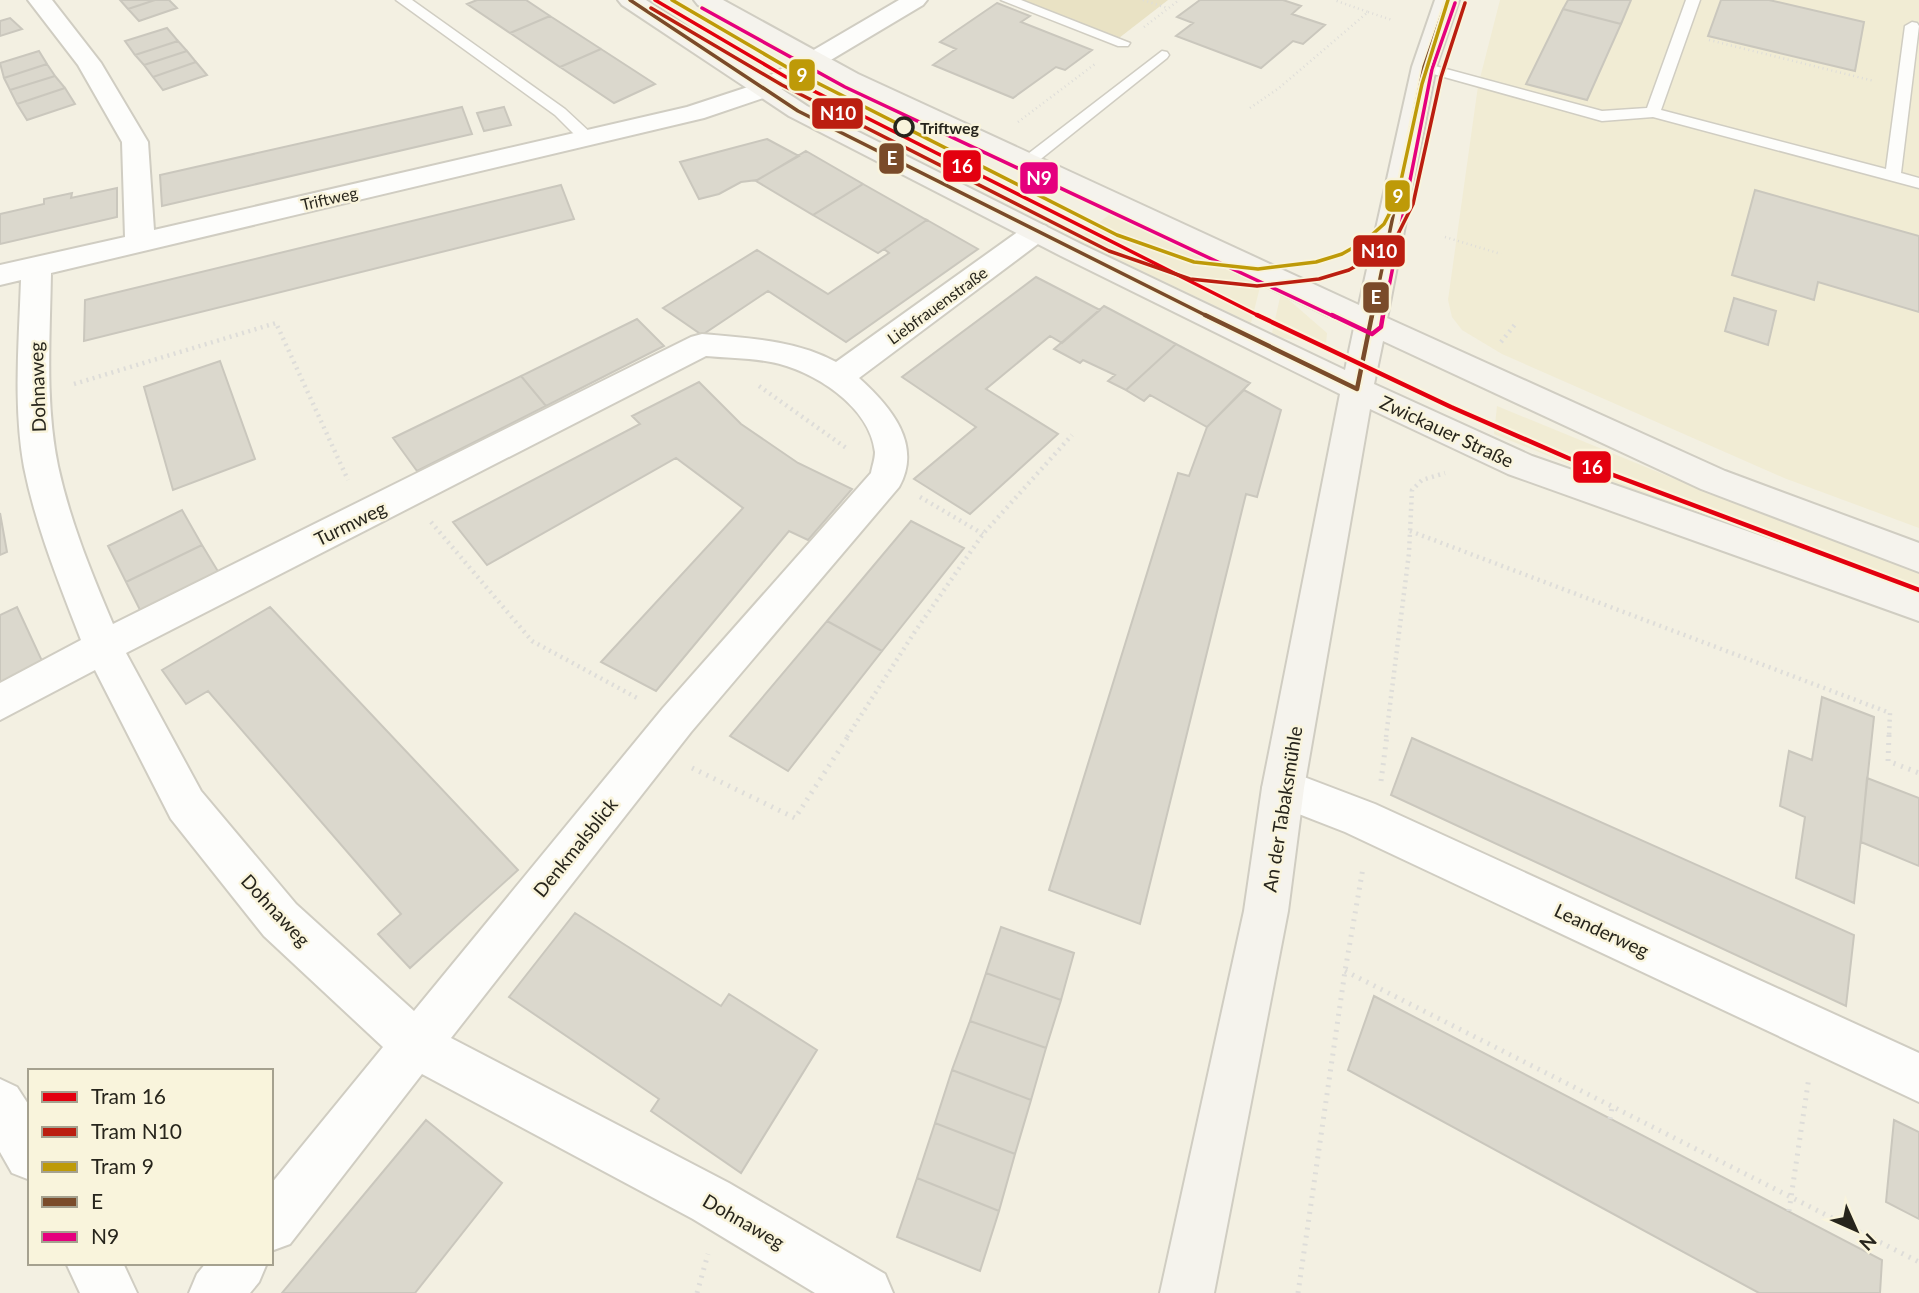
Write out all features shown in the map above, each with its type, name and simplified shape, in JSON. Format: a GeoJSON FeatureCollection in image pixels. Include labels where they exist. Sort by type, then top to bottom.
{"type":"FeatureCollection","features":[{"type":"Feature","properties":{"kind":"main road","name":"Zwickauer Straße"},"geometry":{"type":"LineString","coordinates":[[630,0],[798,111],[1036,232],[1357,389],[1520,465],[1919,606]]}},
{"type":"Feature","properties":{"kind":"main road"},"geometry":{"type":"LineString","coordinates":[[706,0],[813,62],[1372,325],[1713,480],[1919,558]]}},
{"type":"Feature","properties":{"kind":"main road","name":"An der Tabaksmühle"},"geometry":{"type":"LineString","coordinates":[[1187,1293],[1266,911],[1283,788],[1357,389],[1424,67],[1447,0]]}},
{"type":"Feature","properties":{"kind":"street"},"geometry":{"type":"LineString","coordinates":[[40,0],[89,63],[135,142],[140,242]]}},
{"type":"Feature","properties":{"kind":"street","name":"Triftweg"},"geometry":{"type":"LineString","coordinates":[[18,271],[695,113],[763,90],[915,0]]}},
{"type":"Feature","properties":{"kind":"street","name":"Liebfrauenstraße"},"geometry":{"type":"LineString","coordinates":[[838,377],[1036,232]]}},
{"type":"Feature","properties":{"kind":"street","name":"Dohnaweg"},"geometry":{"type":"LineString","coordinates":[[18,271],[41,465],[59,537],[103,647],[186,805],[280,920],[416,1045],[711,1201],[866,1293]]}},
{"type":"Feature","properties":{"kind":"street"},"geometry":{"type":"LineString","coordinates":[[702,345],[771,351],[813,362],[838,377],[873,409],[884,426],[892,454],[887,478]]}},
{"type":"Feature","properties":{"kind":"street","name":"Turmweg"},"geometry":{"type":"LineString","coordinates":[[0,703],[103,647],[702,345]]}},
{"type":"Feature","properties":{"kind":"street","name":"Denkmalsblick"},"geometry":{"type":"LineString","coordinates":[[273,1223],[665,735],[887,478]]}},
{"type":"Feature","properties":{"kind":"street","name":"Leanderweg"},"geometry":{"type":"LineString","coordinates":[[1283,788],[1333,805],[1919,1078]]}},
{"type":"Feature","properties":{"kind":"street"},"geometry":{"type":"LineString","coordinates":[[0,1104],[28,1152]]}},
{"type":"Feature","properties":{"kind":"street"},"geometry":{"type":"LineString","coordinates":[[94,1265],[110,1293]]}},
{"type":"Feature","properties":{"kind":"street"},"geometry":{"type":"LineString","coordinates":[[216,1293],[238,1265]]}},
{"type":"Feature","properties":{"kind":"lane"},"geometry":{"type":"LineString","coordinates":[[404,0],[560,113],[587,138]]}},
{"type":"Feature","properties":{"kind":"lane"},"geometry":{"type":"LineString","coordinates":[[1008,0],[1123,43]]}},
{"type":"Feature","properties":{"kind":"lane"},"geometry":{"type":"LineString","coordinates":[[1653,112],[1693,0]]}},
{"type":"Feature","properties":{"kind":"lane"},"geometry":{"type":"LineString","coordinates":[[1893,176],[1912,26]]}},
{"type":"Feature","properties":{"kind":"lane"},"geometry":{"type":"LineString","coordinates":[[1026,163],[1162,55]]}},
{"type":"Feature","properties":{"kind":"lane"},"geometry":{"type":"LineString","coordinates":[[1424,67],[1602,116],[1653,112],[1919,183]]}},
{"type":"Feature","properties":{"kind":"path"},"geometry":{"type":"LineString","coordinates":[[1143,0],[1168,9]]}},
{"type":"Feature","properties":{"kind":"path"},"geometry":{"type":"LineString","coordinates":[[988,145],[1179,0]]}},
{"type":"Feature","properties":{"kind":"path"},"geometry":{"type":"LineString","coordinates":[[1334,0],[1392,20]]}},
{"type":"Feature","properties":{"kind":"path"},"geometry":{"type":"LineString","coordinates":[[1250,108],[1279,88],[1368,12]]}},
{"type":"Feature","properties":{"kind":"path"},"geometry":{"type":"LineString","coordinates":[[1681,33],[1905,89]]}},
{"type":"Feature","properties":{"kind":"path"},"geometry":{"type":"LineString","coordinates":[[1445,237],[1501,254]]}},
{"type":"Feature","properties":{"kind":"path"},"geometry":{"type":"LineString","coordinates":[[1500,343],[1517,322]]}},
{"type":"Feature","properties":{"kind":"path"},"geometry":{"type":"LineString","coordinates":[[34,396],[276,323],[364,515]]}},
{"type":"Feature","properties":{"kind":"path"},"geometry":{"type":"LineString","coordinates":[[702,345],[887,478],[983,534]]}},
{"type":"Feature","properties":{"kind":"path"},"geometry":{"type":"LineString","coordinates":[[408,494],[532,641],[665,735],[795,818],[914,633],[983,534],[1072,435]]}},
{"type":"Feature","properties":{"kind":"path"},"geometry":{"type":"LineString","coordinates":[[1381,782],[1410,531],[1412,490],[1434,475],[1453,471]]}},
{"type":"Feature","properties":{"kind":"path"},"geometry":{"type":"LineString","coordinates":[[1410,531],[1890,713],[1888,761],[1919,773]]}},
{"type":"Feature","properties":{"kind":"path"},"geometry":{"type":"LineString","coordinates":[[1298,1293],[1345,971],[1363,867]]}},
{"type":"Feature","properties":{"kind":"path"},"geometry":{"type":"LineString","coordinates":[[1345,971],[1919,1262]]}},
{"type":"Feature","properties":{"kind":"path"},"geometry":{"type":"LineString","coordinates":[[1789,1211],[1817,1029]]}},
{"type":"Feature","properties":{"kind":"path"},"geometry":{"type":"LineString","coordinates":[[1460,1041],[1464,1032]]}},
{"type":"Feature","properties":{"kind":"path"},"geometry":{"type":"LineString","coordinates":[[1610,1119],[1612,1108]]}},
{"type":"Feature","properties":{"kind":"shaded area"},"geometry":{"type":"Polygon","coordinates":[[[1019,0],[1168,0],[1119,38],[1019,0]]]}},
{"type":"Feature","properties":{"kind":"shaded area"},"geometry":{"type":"Polygon","coordinates":[[[1500,0],[1919,0],[1919,528],[1784,478],[1502,354],[1462,330],[1452,317],[1448,300],[1478,86],[1500,0]]]}},
{"type":"Feature","properties":{"kind":"shaded area"},"geometry":{"type":"Polygon","coordinates":[[[1114,211],[1261,283],[1251,323],[1077,240],[1114,211]]]}},
{"type":"Feature","properties":{"kind":"shaded area"},"geometry":{"type":"Polygon","coordinates":[[[1281,293],[1327,333],[1326,344],[1282,338],[1272,333],[1281,293]]]}},
{"type":"Feature","properties":{"kind":"shaded area"},"geometry":{"type":"Polygon","coordinates":[[[1497,406],[1670,477],[1919,568],[1919,596],[1705,519],[1494,434],[1497,406]]]}},
{"type":"Feature","properties":{"kind":"building"},"geometry":{"type":"Polygon","coordinates":[[[120,0],[155,0],[128,9],[120,0]]]}},
{"type":"Feature","properties":{"kind":"building"},"geometry":{"type":"Polygon","coordinates":[[[155,0],[169,0],[177,8],[139,21],[128,9],[155,0]]]}},
{"type":"Feature","properties":{"kind":"building"},"geometry":{"type":"Polygon","coordinates":[[[477,0],[526,0],[550,16],[510,33],[467,4],[477,0]]]}},
{"type":"Feature","properties":{"kind":"building"},"geometry":{"type":"Polygon","coordinates":[[[1200,0],[1283,0],[1301,6],[1292,14],[1325,25],[1303,44],[1293,41],[1261,68],[1176,36],[1193,23],[1177,17],[1200,0]]]}},
{"type":"Feature","properties":{"kind":"building"},"geometry":{"type":"Polygon","coordinates":[[[1568,0],[1631,0],[1621,24],[1563,9],[1568,0]]]}},
{"type":"Feature","properties":{"kind":"building"},"geometry":{"type":"Polygon","coordinates":[[[1721,0],[1769,0],[1864,22],[1855,71],[1708,36],[1721,0]]]}},
{"type":"Feature","properties":{"kind":"building"},"geometry":{"type":"Polygon","coordinates":[[[997,3],[1030,16],[1021,22],[1092,50],[1065,70],[1056,67],[1013,98],[933,65],[956,49],[940,42],[997,3]]]}},
{"type":"Feature","properties":{"kind":"building"},"geometry":{"type":"Polygon","coordinates":[[[1563,9],[1621,24],[1587,100],[1526,84],[1563,9]]]}},
{"type":"Feature","properties":{"kind":"building"},"geometry":{"type":"Polygon","coordinates":[[[550,16],[601,49],[560,67],[510,33],[550,16]]]}},
{"type":"Feature","properties":{"kind":"building"},"geometry":{"type":"Polygon","coordinates":[[[10,18],[22,29],[0,36],[0,21],[10,18]]]}},
{"type":"Feature","properties":{"kind":"building"},"geometry":{"type":"Polygon","coordinates":[[[167,28],[178,41],[135,55],[125,41],[167,28]]]}},
{"type":"Feature","properties":{"kind":"building"},"geometry":{"type":"Polygon","coordinates":[[[178,41],[187,51],[144,65],[135,55],[178,41]]]}},
{"type":"Feature","properties":{"kind":"building"},"geometry":{"type":"Polygon","coordinates":[[[601,49],[655,84],[614,103],[560,67],[601,49]]]}},
{"type":"Feature","properties":{"kind":"building"},"geometry":{"type":"Polygon","coordinates":[[[39,51],[47,64],[4,78],[0,63],[39,51]]]}},
{"type":"Feature","properties":{"kind":"building"},"geometry":{"type":"Polygon","coordinates":[[[187,51],[196,62],[153,77],[144,65],[187,51]]]}},
{"type":"Feature","properties":{"kind":"building"},"geometry":{"type":"Polygon","coordinates":[[[196,62],[207,75],[163,90],[153,77],[196,62]]]}},
{"type":"Feature","properties":{"kind":"building"},"geometry":{"type":"Polygon","coordinates":[[[47,64],[55,76],[10,90],[4,78],[47,64]]]}},
{"type":"Feature","properties":{"kind":"building"},"geometry":{"type":"Polygon","coordinates":[[[55,76],[65,88],[17,104],[10,90],[55,76]]]}},
{"type":"Feature","properties":{"kind":"building"},"geometry":{"type":"Polygon","coordinates":[[[65,88],[75,104],[27,120],[17,104],[65,88]]]}},
{"type":"Feature","properties":{"kind":"building"},"geometry":{"type":"Polygon","coordinates":[[[462,107],[472,134],[162,206],[160,175],[462,107]]]}},
{"type":"Feature","properties":{"kind":"building"},"geometry":{"type":"Polygon","coordinates":[[[504,107],[511,125],[484,131],[477,113],[504,107]]]}},
{"type":"Feature","properties":{"kind":"building"},"geometry":{"type":"Polygon","coordinates":[[[767,139],[799,156],[757,180],[741,182],[719,194],[699,199],[680,162],[767,139]]]}},
{"type":"Feature","properties":{"kind":"building"},"geometry":{"type":"Polygon","coordinates":[[[806,151],[863,184],[813,215],[756,181],[806,151]]]}},
{"type":"Feature","properties":{"kind":"building"},"geometry":{"type":"Polygon","coordinates":[[[863,184],[927,220],[878,253],[813,215],[863,184]]]}},
{"type":"Feature","properties":{"kind":"building"},"geometry":{"type":"Polygon","coordinates":[[[561,185],[574,219],[84,341],[85,300],[561,185]]]}},
{"type":"Feature","properties":{"kind":"building"},"geometry":{"type":"Polygon","coordinates":[[[117,188],[117,217],[0,244],[0,214],[44,204],[44,199],[72,193],[71,198],[117,188]]]}},
{"type":"Feature","properties":{"kind":"building"},"geometry":{"type":"Polygon","coordinates":[[[1755,190],[1919,236],[1919,312],[1818,282],[1814,300],[1732,275],[1755,190]]]}},
{"type":"Feature","properties":{"kind":"building"},"geometry":{"type":"Polygon","coordinates":[[[927,220],[978,249],[846,342],[768,291],[702,335],[663,308],[757,250],[828,294],[889,253],[884,249],[927,220]]]}},
{"type":"Feature","properties":{"kind":"building"},"geometry":{"type":"Polygon","coordinates":[[[1036,277],[1100,310],[1062,343],[1050,336],[986,389],[1058,434],[970,514],[914,479],[976,427],[902,377],[1036,277]]]}},
{"type":"Feature","properties":{"kind":"building"},"geometry":{"type":"Polygon","coordinates":[[[1734,298],[1776,311],[1768,345],[1725,331],[1734,298]]]}},
{"type":"Feature","properties":{"kind":"building"},"geometry":{"type":"Polygon","coordinates":[[[1104,306],[1176,344],[1126,390],[1108,381],[1115,375],[1083,360],[1080,363],[1054,349],[1104,306]]]}},
{"type":"Feature","properties":{"kind":"building"},"geometry":{"type":"Polygon","coordinates":[[[637,319],[664,346],[546,406],[521,376],[637,319]]]}},
{"type":"Feature","properties":{"kind":"building"},"geometry":{"type":"Polygon","coordinates":[[[1176,344],[1250,383],[1207,427],[1150,395],[1144,401],[1126,390],[1176,344]]]}},
{"type":"Feature","properties":{"kind":"building"},"geometry":{"type":"Polygon","coordinates":[[[220,361],[255,459],[173,490],[144,387],[220,361]]]}},
{"type":"Feature","properties":{"kind":"building"},"geometry":{"type":"Polygon","coordinates":[[[521,376],[546,406],[417,471],[393,438],[521,376]]]}},
{"type":"Feature","properties":{"kind":"building"},"geometry":{"type":"Polygon","coordinates":[[[699,382],[741,424],[798,463],[852,489],[808,540],[789,531],[656,691],[601,662],[743,508],[676,458],[487,565],[453,522],[640,424],[632,416],[699,382]]]}},
{"type":"Feature","properties":{"kind":"building"},"geometry":{"type":"Polygon","coordinates":[[[1244,390],[1281,410],[1257,497],[1246,494],[1140,924],[1049,890],[1178,473],[1189,476],[1207,427],[1244,390]]]}},
{"type":"Feature","properties":{"kind":"building"},"geometry":{"type":"Polygon","coordinates":[[[182,510],[202,545],[126,582],[108,546],[182,510]]]}},
{"type":"Feature","properties":{"kind":"building"},"geometry":{"type":"Polygon","coordinates":[[[0,513],[7,552],[0,555],[0,513]]]}},
{"type":"Feature","properties":{"kind":"building"},"geometry":{"type":"Polygon","coordinates":[[[911,521],[964,548],[882,651],[827,621],[911,521]]]}},
{"type":"Feature","properties":{"kind":"building"},"geometry":{"type":"Polygon","coordinates":[[[202,545],[222,578],[144,618],[126,582],[202,545]]]}},
{"type":"Feature","properties":{"kind":"building"},"geometry":{"type":"Polygon","coordinates":[[[17,607],[43,663],[0,685],[0,615],[17,607]]]}},
{"type":"Feature","properties":{"kind":"building"},"geometry":{"type":"Polygon","coordinates":[[[270,607],[518,870],[410,968],[378,934],[401,914],[208,691],[186,704],[162,670],[270,607]]]}},
{"type":"Feature","properties":{"kind":"building"},"geometry":{"type":"Polygon","coordinates":[[[827,621],[882,651],[788,771],[730,736],[827,621]]]}},
{"type":"Feature","properties":{"kind":"building"},"geometry":{"type":"Polygon","coordinates":[[[1822,697],[1874,717],[1854,903],[1796,878],[1805,817],[1780,806],[1789,751],[1812,760],[1822,697]]]}},
{"type":"Feature","properties":{"kind":"building"},"geometry":{"type":"Polygon","coordinates":[[[1412,738],[1854,935],[1846,1006],[1391,795],[1412,738]]]}},
{"type":"Feature","properties":{"kind":"building"},"geometry":{"type":"Polygon","coordinates":[[[1867,778],[1919,798],[1919,866],[1861,842],[1867,778]]]}},
{"type":"Feature","properties":{"kind":"building"},"geometry":{"type":"Polygon","coordinates":[[[575,913],[721,1006],[729,994],[817,1050],[741,1173],[651,1111],[659,1099],[509,997],[575,913]]]}},
{"type":"Feature","properties":{"kind":"building"},"geometry":{"type":"Polygon","coordinates":[[[1001,927],[1074,953],[1061,1000],[986,973],[1001,927]]]}},
{"type":"Feature","properties":{"kind":"building"},"geometry":{"type":"Polygon","coordinates":[[[986,973],[1061,1000],[1046,1048],[970,1021],[986,973]]]}},
{"type":"Feature","properties":{"kind":"building"},"geometry":{"type":"Polygon","coordinates":[[[1374,996],[1882,1260],[1880,1293],[1759,1293],[1348,1070],[1374,996]]]}},
{"type":"Feature","properties":{"kind":"building"},"geometry":{"type":"Polygon","coordinates":[[[970,1021],[1046,1048],[1031,1100],[952,1070],[970,1021]]]}},
{"type":"Feature","properties":{"kind":"building"},"geometry":{"type":"Polygon","coordinates":[[[952,1070],[1031,1100],[1015,1154],[935,1123],[952,1070]]]}},
{"type":"Feature","properties":{"kind":"building"},"geometry":{"type":"Polygon","coordinates":[[[426,1120],[502,1183],[415,1293],[282,1293],[426,1120]]]}},
{"type":"Feature","properties":{"kind":"building"},"geometry":{"type":"Polygon","coordinates":[[[1894,1120],[1919,1132],[1919,1219],[1886,1202],[1894,1120]]]}},
{"type":"Feature","properties":{"kind":"building"},"geometry":{"type":"Polygon","coordinates":[[[935,1123],[1015,1154],[999,1211],[917,1178],[935,1123]]]}},
{"type":"Feature","properties":{"kind":"building"},"geometry":{"type":"Polygon","coordinates":[[[917,1178],[999,1211],[980,1271],[897,1237],[917,1178]]]}},
{"type":"Feature","properties":{"kind":"tram line","name":"16"},"geometry":{"type":"LineString","coordinates":[[655,0],[786,77],[1263,318],[1451,407],[1568,458],[1919,590]]}},
{"type":"Feature","properties":{"kind":"tram line","name":"9"},"geometry":{"type":"LineString","coordinates":[[672,0],[790,69],[1117,235],[1194,262],[1258,269],[1316,262],[1342,254],[1365,241],[1384,224],[1397,199],[1422,84],[1448,0]]}},
{"type":"Feature","properties":{"kind":"tram line","name":"N10"},"geometry":{"type":"LineString","coordinates":[[651,8],[782,85],[1109,251],[1190,279],[1257,286],[1319,279],[1349,270],[1375,255],[1398,234],[1413,204],[1441,77],[1465,3]]}},
{"type":"Feature","properties":{"kind":"transit line","name":"E"},"geometry":{"type":"LineString","coordinates":[[630,0],[798,111],[1071,250],[1357,389],[1424,67],[1447,0]]}},
{"type":"Feature","properties":{"kind":"transit line","name":"N9"},"geometry":{"type":"LineString","coordinates":[[702,8],[845,87],[1372,334],[1381,327],[1432,69],[1455,3]]}},
{"type":"Feature","properties":{"kind":"place","name":"Triftweg"},"geometry":{"type":"Point","coordinates":[904,127]}}]}
